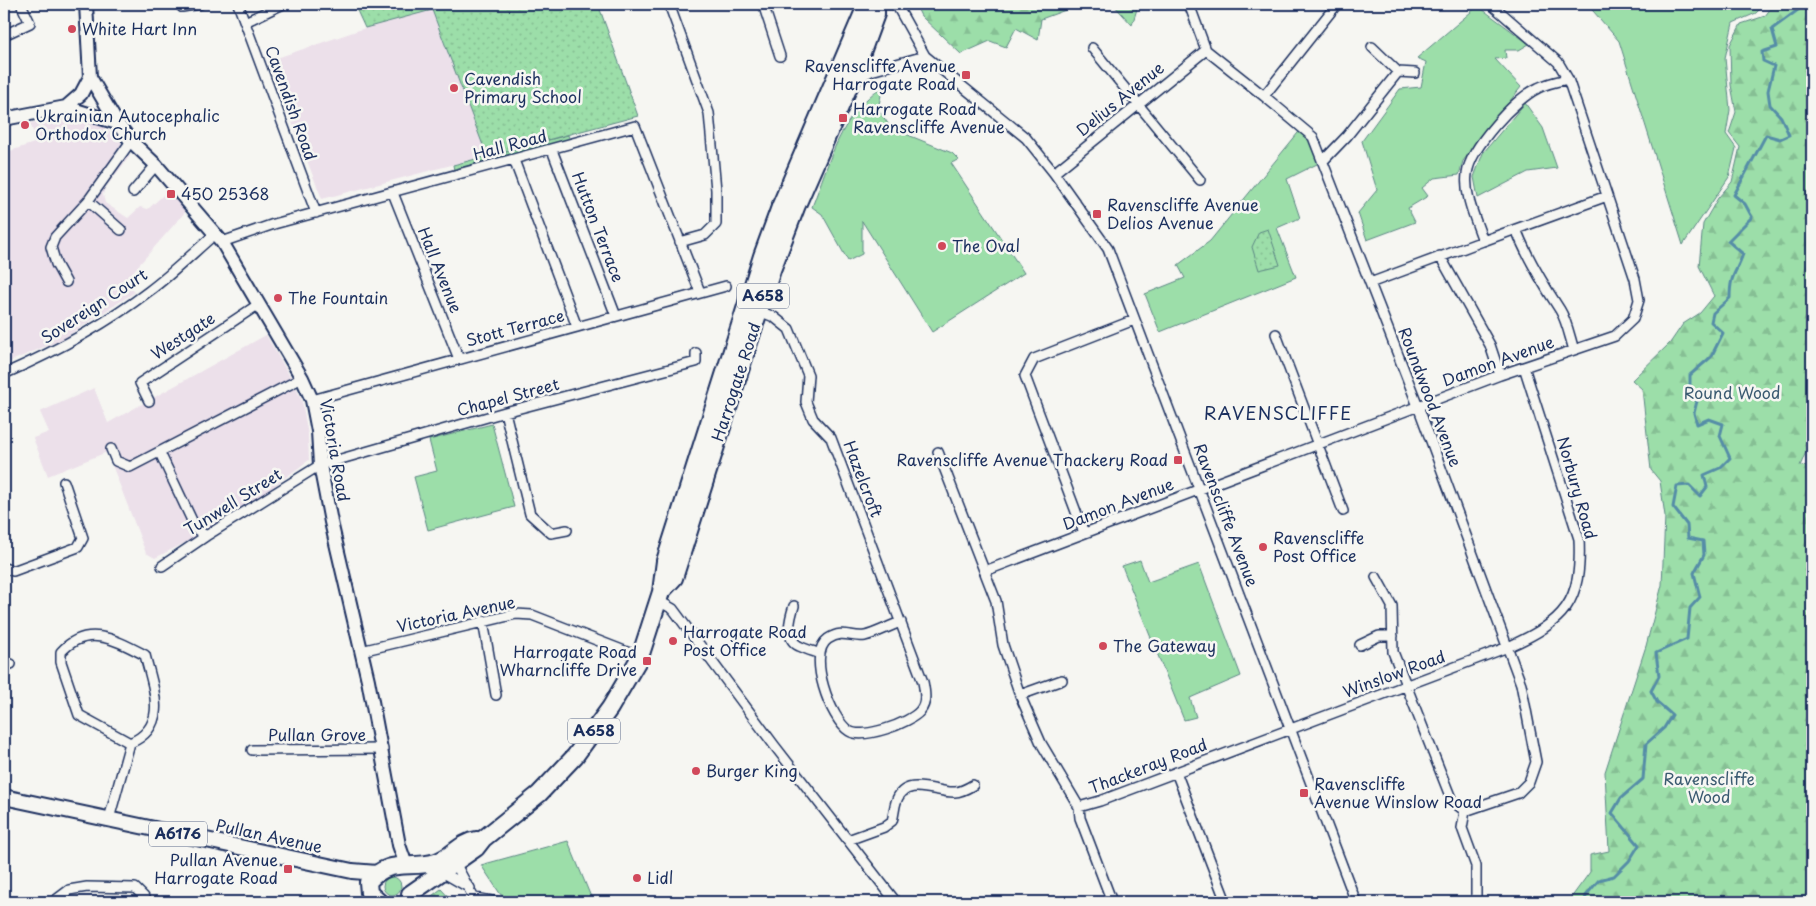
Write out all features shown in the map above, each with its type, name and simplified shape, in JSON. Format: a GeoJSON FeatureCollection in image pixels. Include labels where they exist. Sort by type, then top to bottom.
{"type":"FeatureCollection","features":[{"type":"Feature","properties":{"kind":"highway","name":"Harrogate Road"},"geometry":{"type":"LineString","coordinates":[[405,898],[442,872],[468,841],[483,839],[539,794],[575,756],[610,708],[640,657],[660,596],[665,561],[762,256],[828,90],[863,13],[870,4]]}},
{"type":"Feature","properties":{"kind":"highway","name":"Harrogate Road"},"geometry":{"type":"LineString","coordinates":[[660,596],[674,578],[759,311],[797,205],[851,82],[876,14],[876,4]]}},
{"type":"Feature","properties":{"kind":"highway","name":"Harrogate Road"},"geometry":{"type":"LineString","coordinates":[[374,887],[408,866],[451,859]]}},
{"type":"Feature","properties":{"kind":"highway","name":"Harrogate Road"},"geometry":{"type":"LineString","coordinates":[[405,898],[413,880],[408,866]]}},
{"type":"Feature","properties":{"kind":"main road","name":"Pullan Avenue"},"geometry":{"type":"LineString","coordinates":[[4,797],[352,871],[374,887]]}},
{"type":"Feature","properties":{"kind":"street"},"geometry":{"type":"LineString","coordinates":[[4,35],[30,23],[21,4]]}},
{"type":"Feature","properties":{"kind":"street","name":"Victoria Road"},"geometry":{"type":"LineString","coordinates":[[86,4],[90,77],[117,123],[131,141],[156,165],[218,238],[302,378],[312,400],[318,432],[320,465],[338,555],[383,749],[399,845],[408,866]]}},
{"type":"Feature","properties":{"kind":"street"},"geometry":{"type":"LineString","coordinates":[[181,4],[182,7],[200,4]]}},
{"type":"Feature","properties":{"kind":"street","name":"Cavendish Road"},"geometry":{"type":"LineString","coordinates":[[238,4],[316,213]]}},
{"type":"Feature","properties":{"kind":"street"},"geometry":{"type":"LineString","coordinates":[[245,22],[283,4]]}},
{"type":"Feature","properties":{"kind":"street"},"geometry":{"type":"LineString","coordinates":[[669,4],[709,113],[716,190],[716,224],[705,235],[680,242]]}},
{"type":"Feature","properties":{"kind":"street"},"geometry":{"type":"LineString","coordinates":[[763,4],[780,56]]}},
{"type":"Feature","properties":{"kind":"street","name":"Ravenscliffe Avenue"},"geometry":{"type":"LineString","coordinates":[[896,4],[924,56],[1026,138],[1054,173],[1108,250],[1356,902]]}},
{"type":"Feature","properties":{"kind":"street"},"geometry":{"type":"LineString","coordinates":[[1189,4],[1206,50]]}},
{"type":"Feature","properties":{"kind":"street"},"geometry":{"type":"LineString","coordinates":[[1264,96],[1336,4]]}},
{"type":"Feature","properties":{"kind":"street"},"geometry":{"type":"LineString","coordinates":[[1370,282],[1607,196],[1568,78],[1558,62],[1491,4]]}},
{"type":"Feature","properties":{"kind":"street"},"geometry":{"type":"LineString","coordinates":[[1372,47],[1398,72],[1415,73]]}},
{"type":"Feature","properties":{"kind":"street"},"geometry":{"type":"LineString","coordinates":[[1092,48],[1139,103],[1200,180]]}},
{"type":"Feature","properties":{"kind":"street","name":"Roundwood Avenue"},"geometry":{"type":"LineString","coordinates":[[1206,50],[1313,137],[1418,406],[1522,684],[1536,762],[1529,782],[1518,793],[1465,811]]}},
{"type":"Feature","properties":{"kind":"street","name":"Delius Avenue"},"geometry":{"type":"LineString","coordinates":[[1054,173],[1206,50]]}},
{"type":"Feature","properties":{"kind":"street"},"geometry":{"type":"LineString","coordinates":[[828,90],[851,82],[870,71],[924,56]]}},
{"type":"Feature","properties":{"kind":"street"},"geometry":{"type":"LineString","coordinates":[[1323,161],[1348,136],[1398,72]]}},
{"type":"Feature","properties":{"kind":"street"},"geometry":{"type":"LineString","coordinates":[[66,107],[81,94],[90,77]]}},
{"type":"Feature","properties":{"kind":"street"},"geometry":{"type":"LineString","coordinates":[[1483,240],[1469,201],[1467,183],[1467,174],[1476,151],[1516,102],[1539,87],[1568,78]]}},
{"type":"Feature","properties":{"kind":"street"},"geometry":{"type":"LineString","coordinates":[[4,119],[66,107],[117,123]]}},
{"type":"Feature","properties":{"kind":"street","name":"Hall Road"},"geometry":{"type":"LineString","coordinates":[[218,238],[236,236],[635,126],[700,292]]}},
{"type":"Feature","properties":{"kind":"street"},"geometry":{"type":"LineString","coordinates":[[66,282],[56,264],[51,246],[54,237],[88,201],[131,141]]}},
{"type":"Feature","properties":{"kind":"street","name":"Hutton Terrace"},"geometry":{"type":"LineString","coordinates":[[552,150],[616,316]]}},
{"type":"Feature","properties":{"kind":"street"},"geometry":{"type":"LineString","coordinates":[[514,160],[577,327]]}},
{"type":"Feature","properties":{"kind":"street"},"geometry":{"type":"LineString","coordinates":[[133,192],[156,165]]}},
{"type":"Feature","properties":{"kind":"street","name":"Hall Avenue"},"geometry":{"type":"LineString","coordinates":[[393,193],[459,359]]}},
{"type":"Feature","properties":{"kind":"street","name":"Damon Avenue"},"geometry":{"type":"LineString","coordinates":[[985,570],[1500,374],[1615,336],[1633,319],[1639,300],[1635,279],[1607,196]]}},
{"type":"Feature","properties":{"kind":"street"},"geometry":{"type":"LineString","coordinates":[[88,201],[121,230]]}},
{"type":"Feature","properties":{"kind":"street"},"geometry":{"type":"LineString","coordinates":[[1516,229],[1528,259],[1540,275],[1551,299],[1561,310],[1574,350]]}},
{"type":"Feature","properties":{"kind":"street","name":"Sovereign Court"},"geometry":{"type":"LineString","coordinates":[[4,374],[43,357],[89,331],[149,292],[218,238]]}},
{"type":"Feature","properties":{"kind":"street"},"geometry":{"type":"LineString","coordinates":[[1440,256],[1490,345],[1500,374]]}},
{"type":"Feature","properties":{"kind":"street","name":"Stott Terrace"},"geometry":{"type":"LineString","coordinates":[[312,400],[726,286]]}},
{"type":"Feature","properties":{"kind":"street","name":"Westgate"},"geometry":{"type":"LineString","coordinates":[[149,401],[140,382],[259,304]]}},
{"type":"Feature","properties":{"kind":"street","name":"Hazelcroft"},"geometry":{"type":"LineString","coordinates":[[759,311],[774,317],[789,329],[800,352],[808,375],[806,402],[813,419],[831,438],[924,682],[926,696],[920,710],[913,717],[879,731],[863,735],[849,732],[836,717],[819,670],[818,653]]}},
{"type":"Feature","properties":{"kind":"street"},"geometry":{"type":"LineString","coordinates":[[1084,533],[1025,376],[1034,359],[1134,320]]}},
{"type":"Feature","properties":{"kind":"street"},"geometry":{"type":"LineString","coordinates":[[1276,334],[1342,511]]}},
{"type":"Feature","properties":{"kind":"street","name":"Chapel Street"},"geometry":{"type":"LineString","coordinates":[[320,465],[505,412],[696,362],[696,353]]}},
{"type":"Feature","properties":{"kind":"street","name":"Norbury Road"},"geometry":{"type":"LineString","coordinates":[[1508,647],[1538,633],[1554,622],[1567,608],[1576,588],[1580,568],[1579,539],[1524,367]]}},
{"type":"Feature","properties":{"kind":"street"},"geometry":{"type":"LineString","coordinates":[[111,449],[116,461],[130,467],[302,378]]}},
{"type":"Feature","properties":{"kind":"street"},"geometry":{"type":"LineString","coordinates":[[505,412],[530,514],[551,533],[568,530]]}},
{"type":"Feature","properties":{"kind":"street","name":"Thackeray Road"},"geometry":{"type":"LineString","coordinates":[[938,452],[996,601],[1003,645],[1020,695],[1041,743],[1079,807],[1100,801],[1290,728]]}},
{"type":"Feature","properties":{"kind":"street"},"geometry":{"type":"LineString","coordinates":[[160,453],[196,529],[206,536]]}},
{"type":"Feature","properties":{"kind":"street","name":"Tunwell Street"},"geometry":{"type":"LineString","coordinates":[[162,566],[206,536],[320,465]]}},
{"type":"Feature","properties":{"kind":"street"},"geometry":{"type":"LineString","coordinates":[[4,568],[13,571],[78,547],[83,538],[64,482]]}},
{"type":"Feature","properties":{"kind":"street"},"geometry":{"type":"LineString","coordinates":[[1376,577],[1392,606],[1394,652],[1452,801],[1465,811],[1462,828],[1476,866],[1476,902]]}},
{"type":"Feature","properties":{"kind":"street"},"geometry":{"type":"LineString","coordinates":[[660,596],[673,609],[896,902]]}},
{"type":"Feature","properties":{"kind":"street"},"geometry":{"type":"LineString","coordinates":[[794,606],[789,621],[792,640],[798,646],[818,653],[827,640],[843,633],[864,636],[900,622]]}},
{"type":"Feature","properties":{"kind":"street","name":"Victoria Avenue"},"geometry":{"type":"LineString","coordinates":[[361,651],[516,614],[532,615],[640,657]]}},
{"type":"Feature","properties":{"kind":"street"},"geometry":{"type":"LineString","coordinates":[[483,621],[496,695]]}},
{"type":"Feature","properties":{"kind":"street"},"geometry":{"type":"LineString","coordinates":[[109,819],[130,743],[142,737],[153,724],[156,707],[145,655],[103,635],[93,635],[69,643],[61,652],[61,662],[79,715],[130,743]]}},
{"type":"Feature","properties":{"kind":"street"},"geometry":{"type":"LineString","coordinates":[[1360,645],[1378,636],[1393,636]]}},
{"type":"Feature","properties":{"kind":"street","name":"Winslow Road"},"geometry":{"type":"LineString","coordinates":[[1290,728],[1508,647]]}},
{"type":"Feature","properties":{"kind":"street"},"geometry":{"type":"LineString","coordinates":[[1020,695],[1062,680]]}},
{"type":"Feature","properties":{"kind":"street","name":"Pullan Grove"},"geometry":{"type":"LineString","coordinates":[[252,750],[383,749]]}},
{"type":"Feature","properties":{"kind":"street"},"geometry":{"type":"LineString","coordinates":[[1176,772],[1226,902]]}},
{"type":"Feature","properties":{"kind":"street"},"geometry":{"type":"LineString","coordinates":[[848,840],[884,827],[892,821],[896,800],[902,793],[912,788],[933,788],[946,792],[957,792],[973,785]]}},
{"type":"Feature","properties":{"kind":"street"},"geometry":{"type":"LineString","coordinates":[[1079,807],[1080,818],[1112,902]]}},
{"type":"Feature","properties":{"kind":"street"},"geometry":{"type":"LineString","coordinates":[[374,887],[399,845]]}},
{"type":"Feature","properties":{"kind":"street"},"geometry":{"type":"LineString","coordinates":[[451,859],[470,888],[475,900],[497,902]]}},
{"type":"Feature","properties":{"kind":"street"},"geometry":{"type":"LineString","coordinates":[[442,872],[470,888]]}},
{"type":"Feature","properties":{"kind":"street"},"geometry":{"type":"LineString","coordinates":[[53,902],[69,890],[87,887],[135,888],[144,897],[145,902]]}},
{"type":"Feature","properties":{"kind":"shaded area","name":"Cavendish Primary School"},"geometry":{"type":"Polygon","coordinates":[[[354,4],[598,4],[638,116],[322,199],[268,61],[365,28],[354,4]]]}},
{"type":"Feature","properties":{"kind":"shaded area"},"geometry":{"type":"Polygon","coordinates":[[[67,116],[96,122],[117,136],[130,156],[105,188],[103,195],[105,203],[128,218],[140,207],[148,209],[169,190],[186,211],[124,282],[135,292],[63,339],[4,364],[4,153],[37,142],[30,123],[67,116]]]}},
{"type":"Feature","properties":{"kind":"shaded area"},"geometry":{"type":"Polygon","coordinates":[[[266,335],[295,385],[302,401],[308,435],[309,460],[246,507],[208,531],[155,558],[146,553],[107,452],[48,476],[33,438],[49,432],[40,412],[94,388],[108,423],[266,335]]]}},
{"type":"Feature","properties":{"kind":"green space"},"geometry":{"type":"Polygon","coordinates":[[[354,4],[598,4],[638,116],[487,156],[432,10],[365,28],[354,4]]]}},
{"type":"Feature","properties":{"kind":"green space"},"geometry":{"type":"Polygon","coordinates":[[[915,4],[1082,4],[1041,19],[1038,40],[1016,28],[1006,47],[990,41],[961,54],[921,16],[915,4]]]}},
{"type":"Feature","properties":{"kind":"green space"},"geometry":{"type":"Polygon","coordinates":[[[1113,4],[1134,4],[1137,9],[1132,25],[1113,4]]]}},
{"type":"Feature","properties":{"kind":"green space"},"geometry":{"type":"Polygon","coordinates":[[[1587,4],[1765,4],[1756,13],[1733,23],[1725,58],[1730,110],[1726,134],[1736,148],[1729,177],[1683,245],[1619,41],[1587,4]]]}},
{"type":"Feature","properties":{"kind":"green space"},"geometry":{"type":"Polygon","coordinates":[[[1774,4],[1812,4],[1812,438],[1800,466],[1812,467],[1812,902],[1568,902],[1590,872],[1590,855],[1609,851],[1605,772],[1646,646],[1662,585],[1665,516],[1660,481],[1651,470],[1642,389],[1632,380],[1670,343],[1683,324],[1700,313],[1714,296],[1699,266],[1703,224],[1718,198],[1732,182],[1740,147],[1729,133],[1736,112],[1731,85],[1730,45],[1741,24],[1765,16],[1774,4]]]}},
{"type":"Feature","properties":{"kind":"green space"},"geometry":{"type":"Polygon","coordinates":[[[1478,6],[1529,44],[1519,50],[1505,50],[1506,58],[1495,59],[1521,87],[1463,161],[1459,175],[1434,178],[1422,188],[1428,196],[1408,208],[1415,222],[1367,240],[1358,213],[1377,190],[1362,141],[1400,89],[1421,87],[1426,62],[1417,58],[1478,6]]]}},
{"type":"Feature","properties":{"kind":"green space","name":"The Oval"},"geometry":{"type":"Polygon","coordinates":[[[883,86],[878,109],[891,128],[952,153],[959,160],[951,163],[1024,273],[932,332],[862,221],[862,254],[848,261],[822,214],[812,207],[831,156],[846,125],[868,98],[883,86]]]}},
{"type":"Feature","properties":{"kind":"green space"},"geometry":{"type":"Polygon","coordinates":[[[1525,103],[1543,128],[1557,168],[1528,172],[1478,198],[1474,177],[1483,153],[1525,103]]]}},
{"type":"Feature","properties":{"kind":"green space"},"geometry":{"type":"Polygon","coordinates":[[[1302,128],[1323,161],[1287,179],[1300,218],[1277,228],[1296,277],[1160,332],[1145,294],[1185,278],[1178,265],[1210,241],[1302,128]]]}},
{"type":"Feature","properties":{"kind":"green space"},"geometry":{"type":"Polygon","coordinates":[[[568,135],[570,140],[454,170],[453,165],[568,135]]]}},
{"type":"Feature","properties":{"kind":"green space"},"geometry":{"type":"Polygon","coordinates":[[[1268,229],[1280,265],[1259,270],[1252,247],[1259,232],[1268,229]]]}},
{"type":"Feature","properties":{"kind":"green space"},"geometry":{"type":"Polygon","coordinates":[[[492,424],[514,507],[428,530],[414,477],[437,471],[429,440],[492,424]]]}},
{"type":"Feature","properties":{"kind":"green space"},"geometry":{"type":"Polygon","coordinates":[[[1140,560],[1148,582],[1199,564],[1241,676],[1190,698],[1196,717],[1184,720],[1122,566],[1140,560]]]}},
{"type":"Feature","properties":{"kind":"green space"},"geometry":{"type":"Polygon","coordinates":[[[568,841],[593,902],[526,902],[501,895],[481,865],[568,841]]]}},
{"type":"Feature","properties":{"kind":"green space"},"geometry":{"type":"Polygon","coordinates":[[[388,877],[396,877],[401,882],[399,893],[388,895],[383,890],[383,882],[388,877]]]}},
{"type":"Feature","properties":{"kind":"green space"},"geometry":{"type":"Polygon","coordinates":[[[441,889],[453,902],[424,902],[441,889]]]}},
{"type":"Feature","properties":{"kind":"waterway"},"geometry":{"type":"LineString","coordinates":[[1584,902],[1587,894],[1599,880],[1614,876],[1629,861],[1639,845],[1612,813],[1621,798],[1643,779],[1646,744],[1664,728],[1672,715],[1657,702],[1651,691],[1659,676],[1656,653],[1687,639],[1690,608],[1700,597],[1694,573],[1704,555],[1703,541],[1688,538],[1687,525],[1673,507],[1677,486],[1689,485],[1700,496],[1707,487],[1704,475],[1720,468],[1730,458],[1720,436],[1723,424],[1709,419],[1697,424],[1694,413],[1697,401],[1690,389],[1690,375],[1711,357],[1723,333],[1711,322],[1713,313],[1730,298],[1732,279],[1743,254],[1728,241],[1752,217],[1745,204],[1734,195],[1766,135],[1780,139],[1789,135],[1781,117],[1770,105],[1768,91],[1774,66],[1763,61],[1762,52],[1777,47],[1772,29],[1806,4]]}},
{"type":"Feature","properties":{"kind":"place","name":"White Hart Inn"},"geometry":{"type":"Point","coordinates":[72,29]}},
{"type":"Feature","properties":{"kind":"place","name":"Ravenscliffe Avenue Harrogate Road"},"geometry":{"type":"Point","coordinates":[966,75]}},
{"type":"Feature","properties":{"kind":"place","name":"Cavendish Primary School"},"geometry":{"type":"Point","coordinates":[454,88]}},
{"type":"Feature","properties":{"kind":"place","name":"Harrogate Road Ravenscliffe Avenue"},"geometry":{"type":"Point","coordinates":[843,118]}},
{"type":"Feature","properties":{"kind":"place","name":"Ukrainian Autocephalic Orthodox Church"},"geometry":{"type":"Point","coordinates":[25,125]}},
{"type":"Feature","properties":{"kind":"place","name":"450 25368"},"geometry":{"type":"Point","coordinates":[171,194]}},
{"type":"Feature","properties":{"kind":"place","name":"Ravenscliffe Avenue Delios Avenue"},"geometry":{"type":"Point","coordinates":[1097,214]}},
{"type":"Feature","properties":{"kind":"place","name":"The Oval"},"geometry":{"type":"Point","coordinates":[942,246]}},
{"type":"Feature","properties":{"kind":"place","name":"The Fountain"},"geometry":{"type":"Point","coordinates":[278,298]}},
{"type":"Feature","properties":{"kind":"place","name":"Ravenscliffe Avenue Thackery Road"},"geometry":{"type":"Point","coordinates":[1178,460]}},
{"type":"Feature","properties":{"kind":"place","name":"Ravenscliffe Post Office"},"geometry":{"type":"Point","coordinates":[1263,547]}},
{"type":"Feature","properties":{"kind":"place","name":"Harrogate Road Post Office"},"geometry":{"type":"Point","coordinates":[673,641]}},
{"type":"Feature","properties":{"kind":"place","name":"The Gateway"},"geometry":{"type":"Point","coordinates":[1103,646]}},
{"type":"Feature","properties":{"kind":"place","name":"Harrogate Road Wharncliffe Drive"},"geometry":{"type":"Point","coordinates":[647,661]}},
{"type":"Feature","properties":{"kind":"place","name":"Burger King"},"geometry":{"type":"Point","coordinates":[696,771]}},
{"type":"Feature","properties":{"kind":"place","name":"Ravenscliffe Avenue Winslow Road"},"geometry":{"type":"Point","coordinates":[1304,793]}},
{"type":"Feature","properties":{"kind":"place","name":"Pullan Avenue Harrogate Road"},"geometry":{"type":"Point","coordinates":[288,869]}},
{"type":"Feature","properties":{"kind":"place","name":"Lidl"},"geometry":{"type":"Point","coordinates":[637,878]}},
{"type":"Feature","properties":{"kind":"district","name":"RAVENSCLIFFE"},"geometry":{"type":"Point","coordinates":[1278,414]}},
{"type":"Feature","properties":{"kind":"park label","name":"Round Wood"},"geometry":{"type":"Point","coordinates":[1732,393]}},
{"type":"Feature","properties":{"kind":"park label","name":"Ravenscliffe Wood"},"geometry":{"type":"Point","coordinates":[1709,788]}}]}
